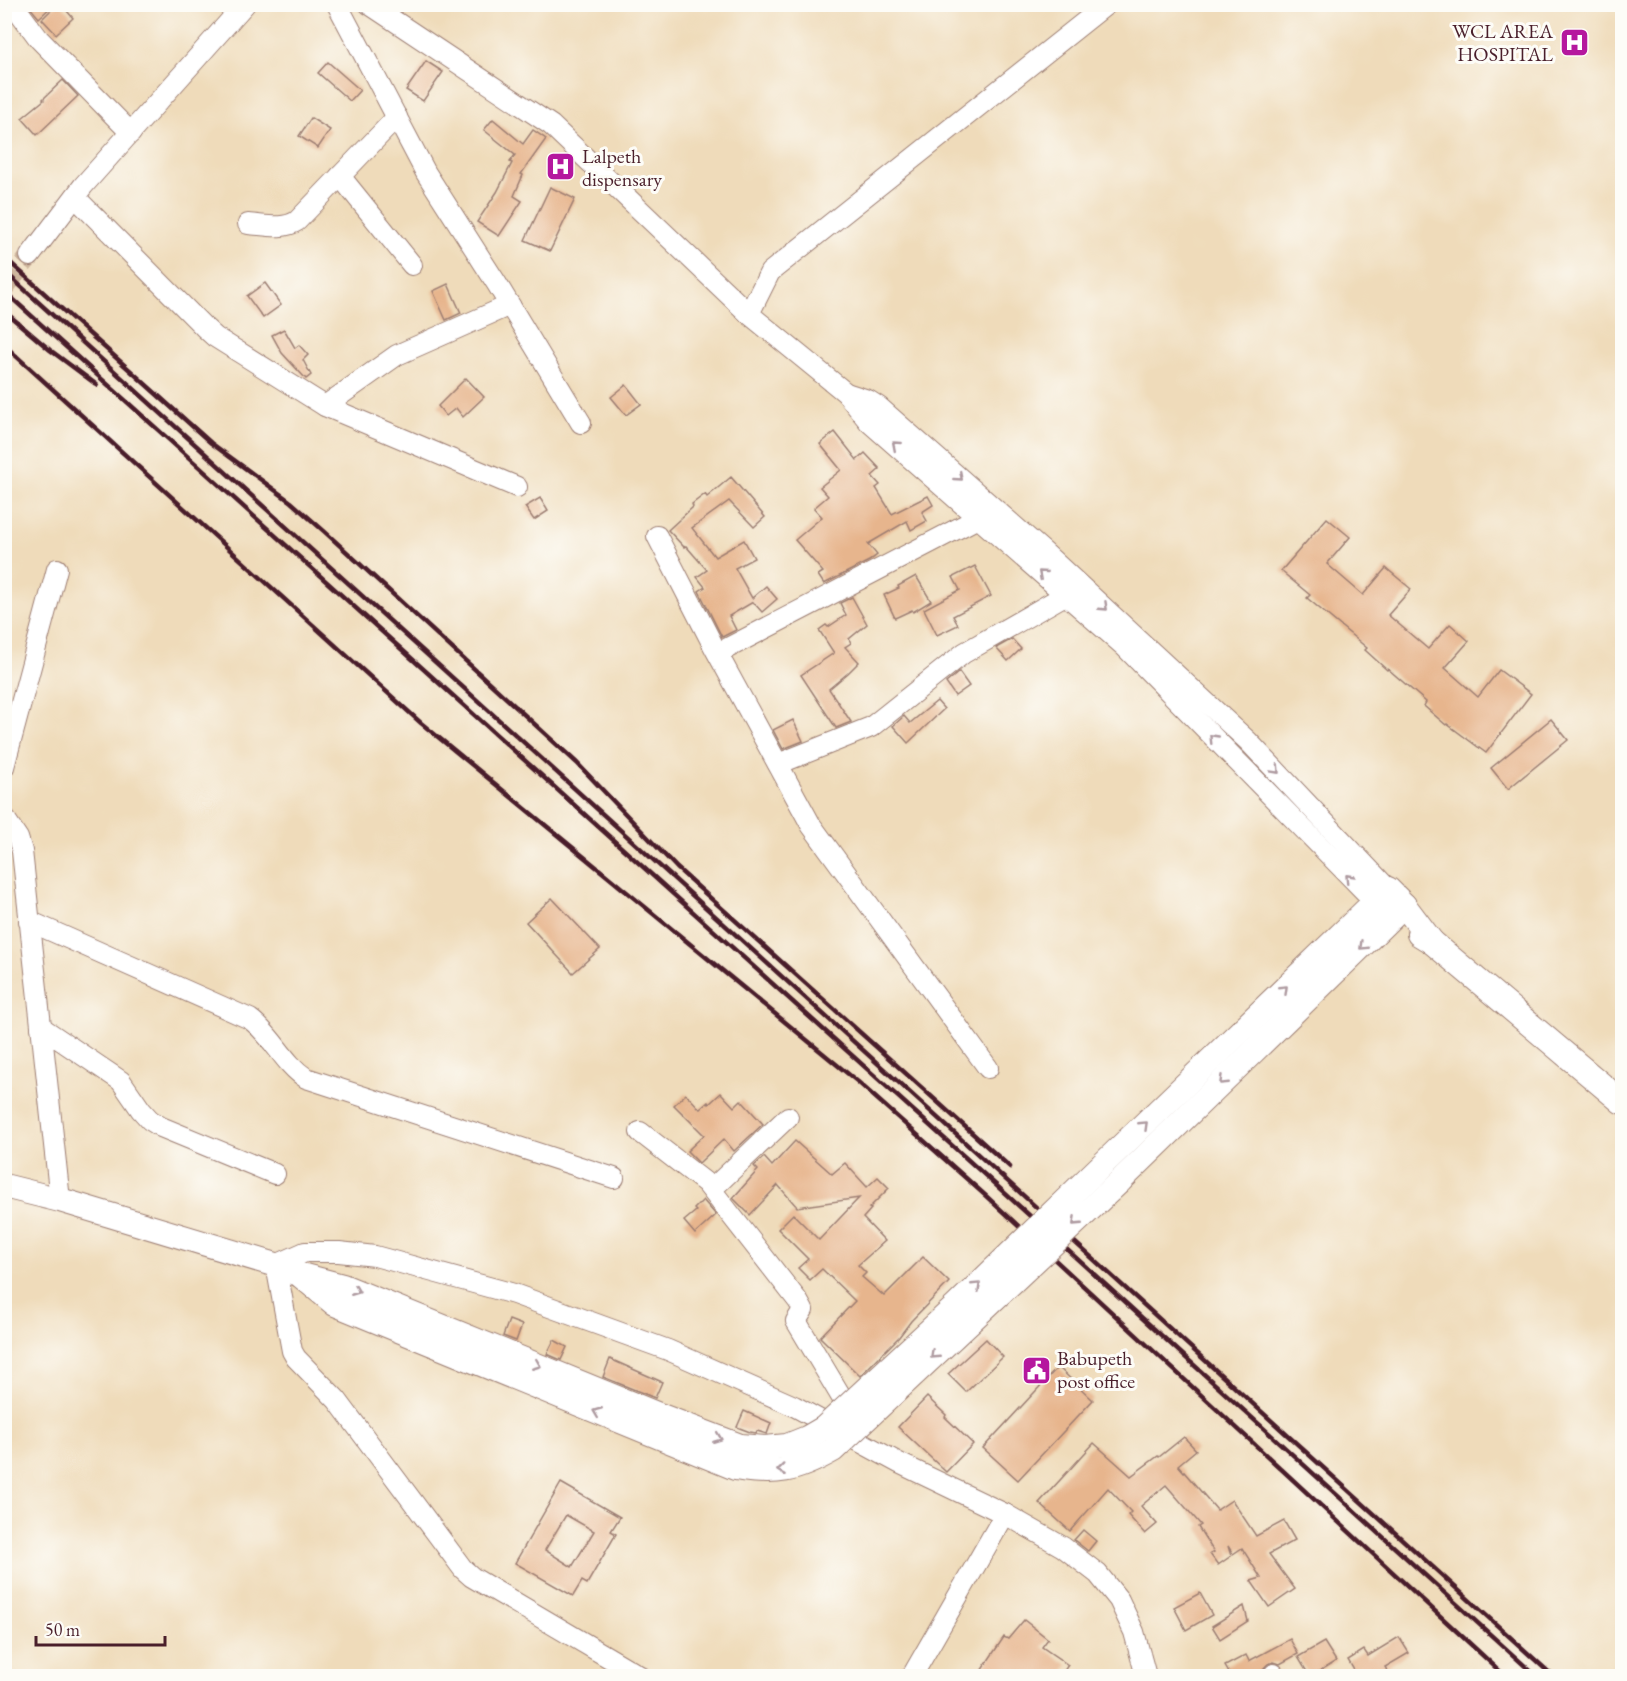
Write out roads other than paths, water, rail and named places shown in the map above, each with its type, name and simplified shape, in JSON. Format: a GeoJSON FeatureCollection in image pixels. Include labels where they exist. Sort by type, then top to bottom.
{"type":"FeatureCollection","features":[{"type":"Feature","properties":{"kind":"main road"},"geometry":{"type":"LineString","coordinates":[[4,1186],[60,1200],[276,1265],[300,1275],[343,1286],[648,1411],[740,1446],[765,1448],[787,1446],[824,1428],[956,1306],[1110,1174],[1389,904],[1623,1102]]}},
{"type":"Feature","properties":{"kind":"street"},"geometry":{"type":"LineString","coordinates":[[12,4],[39,39],[131,133]]}},
{"type":"Feature","properties":{"kind":"street"},"geometry":{"type":"LineString","coordinates":[[30,256],[75,197],[245,4]]}},
{"type":"Feature","properties":{"kind":"street"},"geometry":{"type":"LineString","coordinates":[[337,4],[426,173],[510,305],[581,423]]}},
{"type":"Feature","properties":{"kind":"street"},"geometry":{"type":"LineString","coordinates":[[369,4],[552,125],[749,314],[846,393],[869,422],[1125,647],[1389,904]]}},
{"type":"Feature","properties":{"kind":"street"},"geometry":{"type":"LineString","coordinates":[[749,314],[770,272],[1107,4]]}},
{"type":"Feature","properties":{"kind":"street"},"geometry":{"type":"LineString","coordinates":[[248,224],[283,227],[297,221],[397,117]]}},
{"type":"Feature","properties":{"kind":"street"},"geometry":{"type":"LineString","coordinates":[[340,176],[412,265]]}},
{"type":"Feature","properties":{"kind":"street"},"geometry":{"type":"LineString","coordinates":[[75,197],[209,332],[325,405],[518,487]]}},
{"type":"Feature","properties":{"kind":"street"},"geometry":{"type":"LineString","coordinates":[[325,405],[397,355],[510,305]]}},
{"type":"Feature","properties":{"kind":"street"},"geometry":{"type":"LineString","coordinates":[[846,393],[868,400],[879,407],[1053,561],[1248,741],[1389,904]]}},
{"type":"Feature","properties":{"kind":"street"},"geometry":{"type":"LineString","coordinates":[[718,653],[978,518]]}},
{"type":"Feature","properties":{"kind":"street"},"geometry":{"type":"LineString","coordinates":[[657,536],[818,835],[988,1068]]}},
{"type":"Feature","properties":{"kind":"street"},"geometry":{"type":"LineString","coordinates":[[4,767],[57,569]]}},
{"type":"Feature","properties":{"kind":"street"},"geometry":{"type":"LineString","coordinates":[[778,764],[871,727],[964,653],[1065,595]]}},
{"type":"Feature","properties":{"kind":"street"},"geometry":{"type":"LineString","coordinates":[[4,817],[21,845],[60,1200]]}},
{"type":"Feature","properties":{"kind":"street"},"geometry":{"type":"LineString","coordinates":[[29,921],[250,1019],[306,1078],[614,1178]]}},
{"type":"Feature","properties":{"kind":"street"},"geometry":{"type":"LineString","coordinates":[[41,1028],[121,1081],[150,1120],[161,1127],[275,1174]]}},
{"type":"Feature","properties":{"kind":"street"},"geometry":{"type":"LineString","coordinates":[[712,1190],[788,1117]]}},
{"type":"Feature","properties":{"kind":"street"},"geometry":{"type":"LineString","coordinates":[[640,1132],[700,1177],[712,1190],[803,1310],[796,1321],[873,1448]]}},
{"type":"Feature","properties":{"kind":"street"},"geometry":{"type":"LineString","coordinates":[[640,1677],[472,1577],[463,1569],[337,1400],[296,1358],[292,1351],[276,1265],[305,1252],[339,1252],[375,1256],[514,1294],[668,1350],[794,1406],[1005,1514],[1063,1547],[1098,1574],[1119,1600],[1134,1632],[1146,1677]]}},
{"type":"Feature","properties":{"kind":"street"},"geometry":{"type":"LineString","coordinates":[[912,1677],[1005,1514]]}},
{"type":"Feature","properties":{"kind":"tunnel"},"geometry":{"type":"LineString","coordinates":[[4,288],[30,256]]}},
{"type":"Feature","properties":{"kind":"railway"},"geometry":{"type":"LineString","coordinates":[[4,257],[211,443],[291,502],[325,532],[577,763],[677,868],[1010,1167]]}},
{"type":"Feature","properties":{"kind":"railway"},"geometry":{"type":"LineString","coordinates":[[4,271],[1553,1676]]}},
{"type":"Feature","properties":{"kind":"railway"},"geometry":{"type":"LineString","coordinates":[[4,291],[997,1186],[1536,1676]]}},
{"type":"Feature","properties":{"kind":"railway"},"geometry":{"type":"LineString","coordinates":[[4,311],[50,350],[97,385]]}},
{"type":"Feature","properties":{"kind":"railway"},"geometry":{"type":"LineString","coordinates":[[4,345],[421,723],[858,1082],[986,1196],[1505,1676]]}},
{"type":"Feature","properties":{"kind":"place","name":"WCL AREA HOSPITAL"},"geometry":{"type":"Point","coordinates":[1574,42]}},
{"type":"Feature","properties":{"kind":"place","name":"Lalpeth dispensary"},"geometry":{"type":"Point","coordinates":[561,167]}},
{"type":"Feature","properties":{"kind":"place","name":"Babupeth post office"},"geometry":{"type":"Point","coordinates":[1036,1370]}}]}
